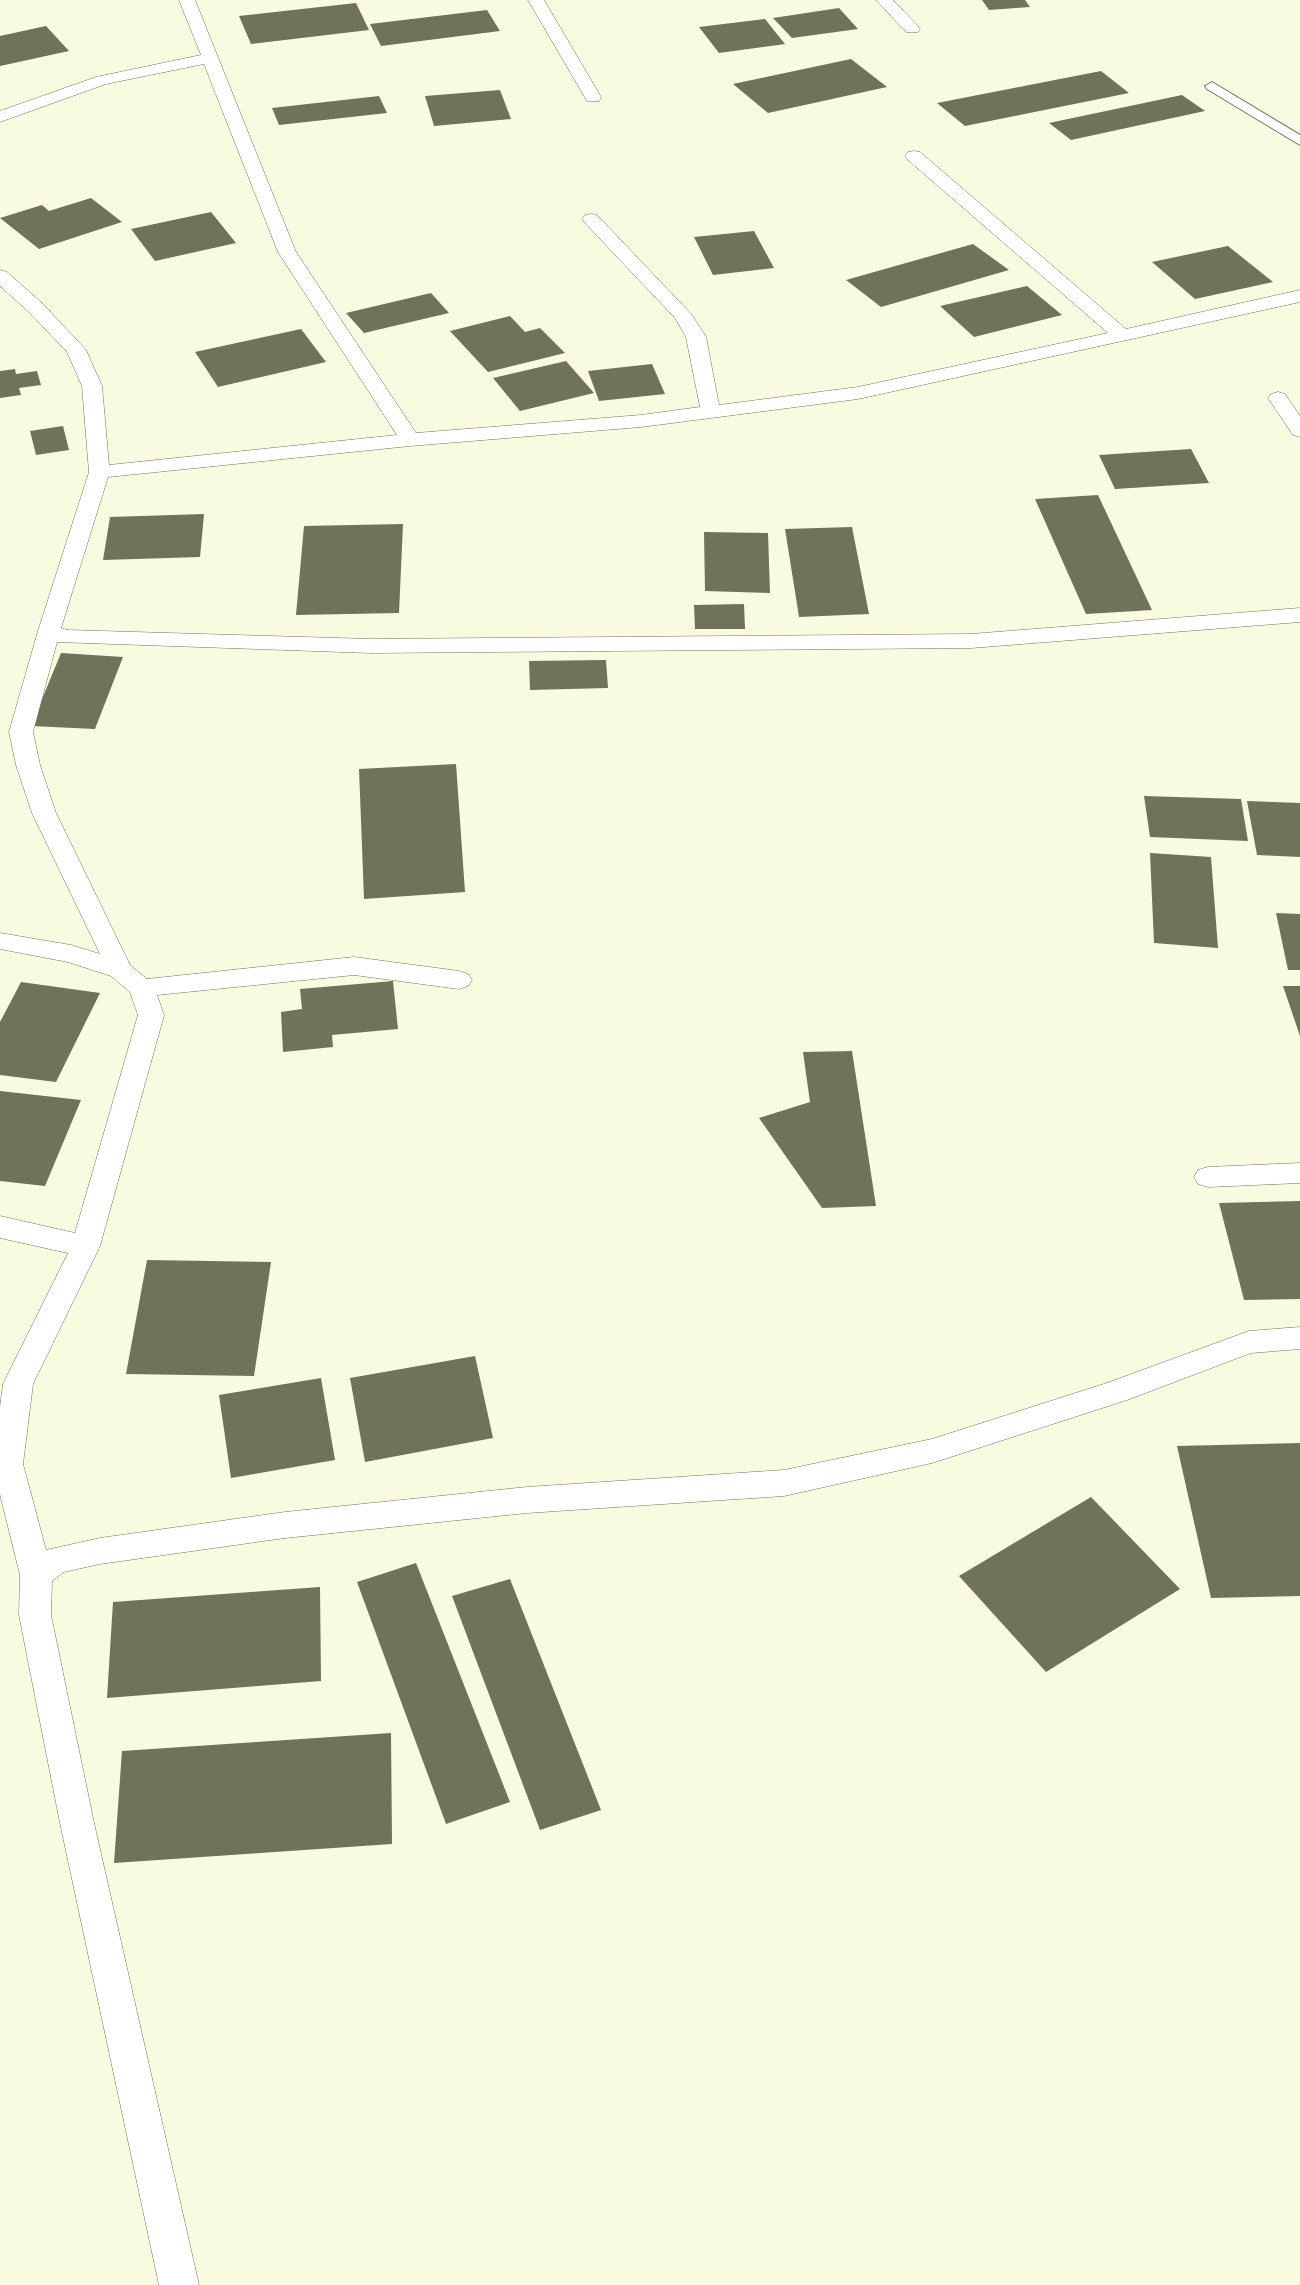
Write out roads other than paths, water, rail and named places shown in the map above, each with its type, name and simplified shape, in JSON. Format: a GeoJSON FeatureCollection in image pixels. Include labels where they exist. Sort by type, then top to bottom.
{"type":"FeatureCollection","features":[{"type":"Feature","properties":{"kind":"street"},"geometry":{"type":"LineString","coordinates":[[187,0],[288,252],[410,440]]}},
{"type":"Feature","properties":{"kind":"street"},"geometry":{"type":"LineString","coordinates":[[536,0],[593,97]]}},
{"type":"Feature","properties":{"kind":"street"},"geometry":{"type":"LineString","coordinates":[[884,0],[912,29]]}},
{"type":"Feature","properties":{"kind":"street"},"geometry":{"type":"LineString","coordinates":[[2,113],[102,80],[210,58]]}},
{"type":"Feature","properties":{"kind":"street"},"geometry":{"type":"LineString","coordinates":[[914,156],[1123,336]]}},
{"type":"Feature","properties":{"kind":"street"},"geometry":{"type":"LineString","coordinates":[[591,219],[683,315],[696,337],[711,413]]}},
{"type":"Feature","properties":{"kind":"street"},"geometry":{"type":"LineString","coordinates":[[0,276],[37,309],[76,350],[92,386],[99,472],[49,631],[21,732],[28,765],[44,814],[120,970]]}},
{"type":"Feature","properties":{"kind":"street"},"geometry":{"type":"LineString","coordinates":[[99,472],[410,440],[711,413],[858,393],[1300,296]]}},
{"type":"Feature","properties":{"kind":"street"},"geometry":{"type":"LineString","coordinates":[[1278,398],[1300,431]]}},
{"type":"Feature","properties":{"kind":"street"},"geometry":{"type":"LineString","coordinates":[[49,631],[64,637],[371,646],[748,644],[971,641],[1300,616]]}},
{"type":"Feature","properties":{"kind":"street"},"geometry":{"type":"LineString","coordinates":[[0,941],[71,954],[120,970],[142,988],[151,1015],[86,1246],[18,1384],[4,1464],[36,1575],[35,1615],[77,1823],[179,2285]]}},
{"type":"Feature","properties":{"kind":"street"},"geometry":{"type":"LineString","coordinates":[[142,988],[354,966],[459,980]]}},
{"type":"Feature","properties":{"kind":"street"},"geometry":{"type":"LineString","coordinates":[[1208,1176],[1300,1173]]}},
{"type":"Feature","properties":{"kind":"street"},"geometry":{"type":"LineString","coordinates":[[0,1227],[86,1246]]}},
{"type":"Feature","properties":{"kind":"street"},"geometry":{"type":"LineString","coordinates":[[36,1575],[55,1560],[100,1551],[285,1525],[527,1500],[784,1483],[932,1451],[1116,1392],[1249,1342],[1300,1338]]}},
{"type":"Feature","properties":{"kind":"lane"},"geometry":{"type":"LineString","coordinates":[[1212,86],[1300,141]]}}]}
